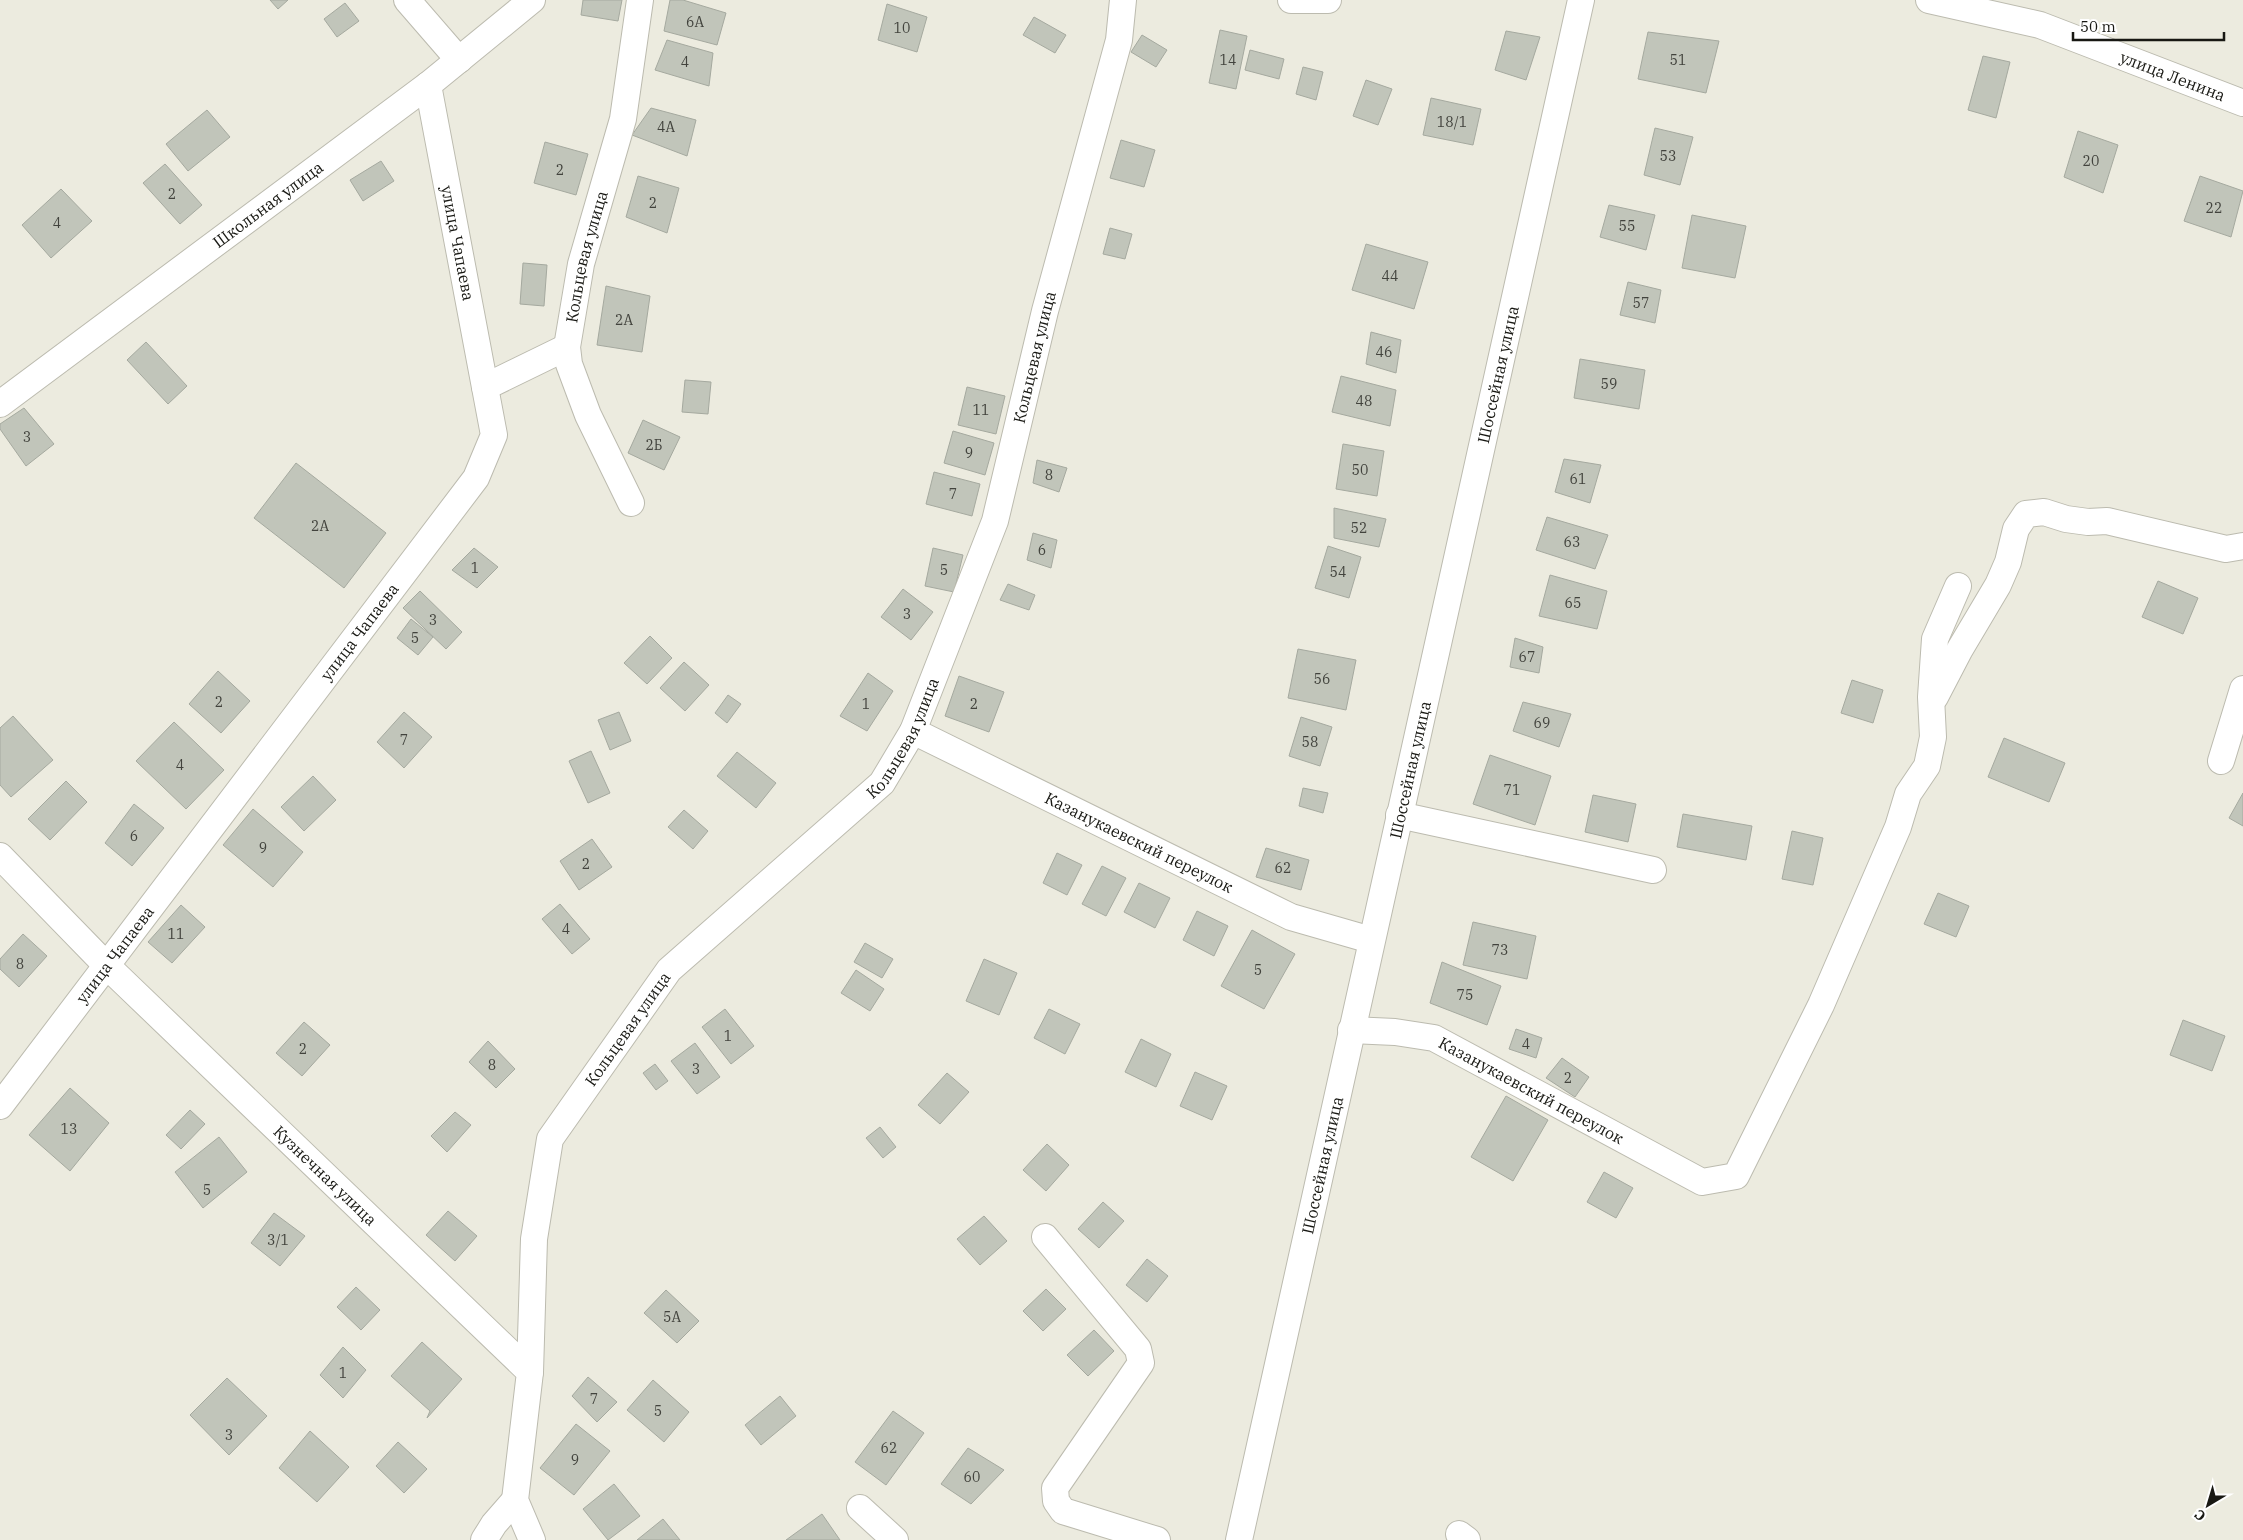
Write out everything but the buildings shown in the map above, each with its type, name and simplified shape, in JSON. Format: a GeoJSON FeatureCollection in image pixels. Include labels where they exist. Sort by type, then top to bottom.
{"type":"FeatureCollection","features":[{"type":"Feature","properties":{"kind":"street"},"geometry":{"type":"LineString","coordinates":[[407,0],[458,60]]}},
{"type":"Feature","properties":{"kind":"street","name":"Школьная улица"},"geometry":{"type":"LineString","coordinates":[[0,404],[428,85],[532,0]]}},
{"type":"Feature","properties":{"kind":"street","name":"Кольцевая улица"},"geometry":{"type":"LineString","coordinates":[[631,503],[588,415],[569,364],[567,347],[581,264],[623,119],[640,0]]}},
{"type":"Feature","properties":{"kind":"street","name":"Кольцевая улица"},"geometry":{"type":"LineString","coordinates":[[530,1372],[534,1239],[550,1140],[669,970],[882,783],[913,731],[995,521],[1045,311],[1119,40],[1123,0]]}},
{"type":"Feature","properties":{"kind":"street"},"geometry":{"type":"LineString","coordinates":[[1291,0],[1328,0]]}},
{"type":"Feature","properties":{"kind":"street","name":"Шоссейная улица"},"geometry":{"type":"LineString","coordinates":[[1240,1540],[1351,1030],[1581,0]]}},
{"type":"Feature","properties":{"kind":"street","name":"улица Ленина"},"geometry":{"type":"LineString","coordinates":[[1929,0],[2040,25],[2243,103]]}},
{"type":"Feature","properties":{"kind":"street","name":"улица Чапаева"},"geometry":{"type":"LineString","coordinates":[[0,1106],[476,478],[494,434],[428,85]]}},
{"type":"Feature","properties":{"kind":"street"},"geometry":{"type":"LineString","coordinates":[[485,386],[567,347]]}},
{"type":"Feature","properties":{"kind":"street"},"geometry":{"type":"LineString","coordinates":[[1931,704],[1960,649],[1998,585],[2008,562],[2016,529],[2026,514],[2044,512],[2066,519],[2088,522],[2107,521],[2226,549],[2243,546]]}},
{"type":"Feature","properties":{"kind":"street"},"geometry":{"type":"LineString","coordinates":[[1931,704],[1935,639],[1958,586]]}},
{"type":"Feature","properties":{"kind":"street"},"geometry":{"type":"LineString","coordinates":[[2221,761],[2243,689]]}},
{"type":"Feature","properties":{"kind":"street","name":"Казанукаевский переулок"},"geometry":{"type":"LineString","coordinates":[[1351,1030],[1395,1032],[1434,1038],[1702,1182],[1736,1176],[1821,1005],[1898,826],[1908,794],[1927,766],[1933,737],[1931,704]]}},
{"type":"Feature","properties":{"kind":"street","name":"Казанукаевский переулок"},"geometry":{"type":"LineString","coordinates":[[913,731],[1291,917],[1371,940]]}},
{"type":"Feature","properties":{"kind":"street"},"geometry":{"type":"LineString","coordinates":[[1399,815],[1653,870]]}},
{"type":"Feature","properties":{"kind":"street","name":"Кузнечная улица"},"geometry":{"type":"LineString","coordinates":[[0,856],[106,965],[530,1372]]}},
{"type":"Feature","properties":{"kind":"street"},"geometry":{"type":"LineString","coordinates":[[1044,1237],[1138,1350],[1141,1362],[1055,1488],[1056,1502],[1063,1511],[1157,1540]]}},
{"type":"Feature","properties":{"kind":"street"},"geometry":{"type":"LineString","coordinates":[[530,1372],[515,1500],[532,1540]]}},
{"type":"Feature","properties":{"kind":"street"},"geometry":{"type":"LineString","coordinates":[[484,1540],[494,1524],[515,1500]]}},
{"type":"Feature","properties":{"kind":"street"},"geometry":{"type":"LineString","coordinates":[[860,1508],[895,1540]]}}]}
